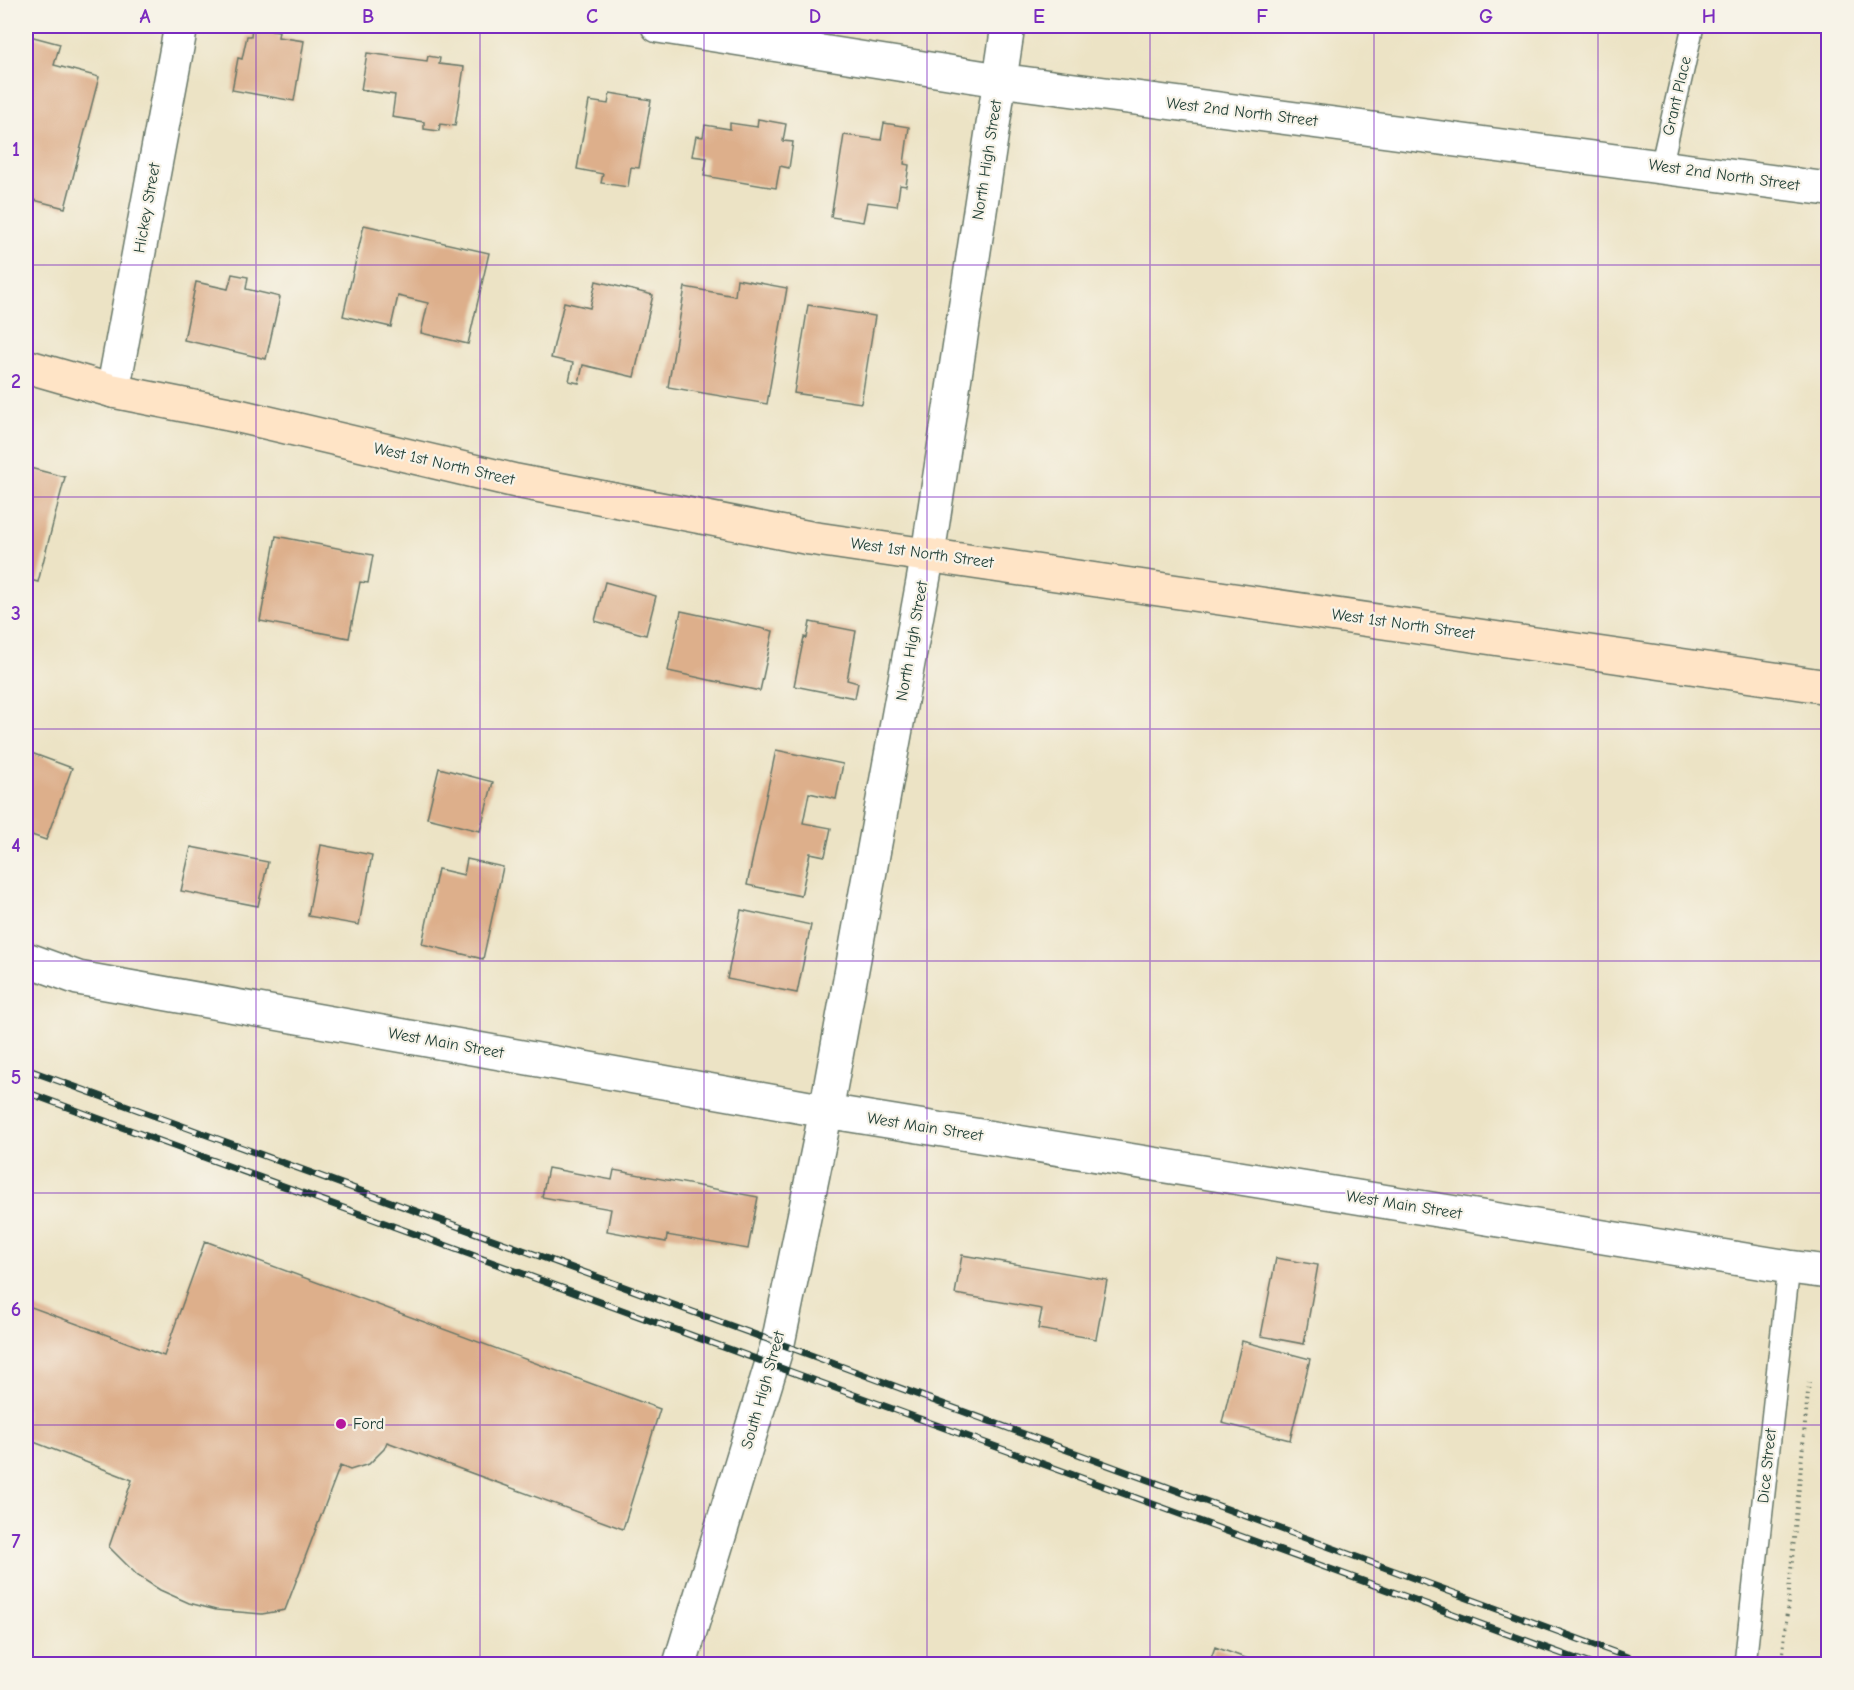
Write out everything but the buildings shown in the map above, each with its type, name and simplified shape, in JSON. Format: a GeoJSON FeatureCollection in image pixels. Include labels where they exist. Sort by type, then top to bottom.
{"type":"FeatureCollection","features":[{"type":"Feature","properties":{"kind":"main road","name":"West 1st North Street"},"geometry":{"type":"LineString","coordinates":[[26,366],[113,391],[239,416],[516,481],[810,538],[1828,687]]}},
{"type":"Feature","properties":{"kind":"street","name":"Hickey Street"},"geometry":{"type":"LineString","coordinates":[[113,391],[181,26]]}},
{"type":"Feature","properties":{"kind":"street","name":"West 2nd North Street"},"geometry":{"type":"LineString","coordinates":[[658,26],[999,80],[1828,189]]}},
{"type":"Feature","properties":{"kind":"street","name":"North High Street"},"geometry":{"type":"LineString","coordinates":[[826,1111],[928,554],[1008,26]]}},
{"type":"Feature","properties":{"kind":"street","name":"West Main Street"},"geometry":{"type":"LineString","coordinates":[[26,959],[78,978],[826,1111],[1828,1272]]}},
{"type":"Feature","properties":{"kind":"street","name":"South High Street"},"geometry":{"type":"LineString","coordinates":[[680,1665],[778,1343],[826,1111]]}},
{"type":"Feature","properties":{"kind":"lane","name":"Grant Place"},"geometry":{"type":"LineString","coordinates":[[1661,167],[1694,26]]}},
{"type":"Feature","properties":{"kind":"lane","name":"Dice Street"},"geometry":{"type":"LineString","coordinates":[[1744,1665],[1789,1267]]}},
{"type":"Feature","properties":{"kind":"path"},"geometry":{"type":"LineString","coordinates":[[1782,1665],[1810,1378]]}},
{"type":"Feature","properties":{"kind":"railway"},"geometry":{"type":"LineString","coordinates":[[26,1069],[778,1343],[1646,1664]]}},
{"type":"Feature","properties":{"kind":"railway"},"geometry":{"type":"LineString","coordinates":[[26,1092],[1590,1664]]}},
{"type":"Feature","properties":{"kind":"place","name":"Ford"},"geometry":{"type":"Point","coordinates":[341,1424]}}]}
